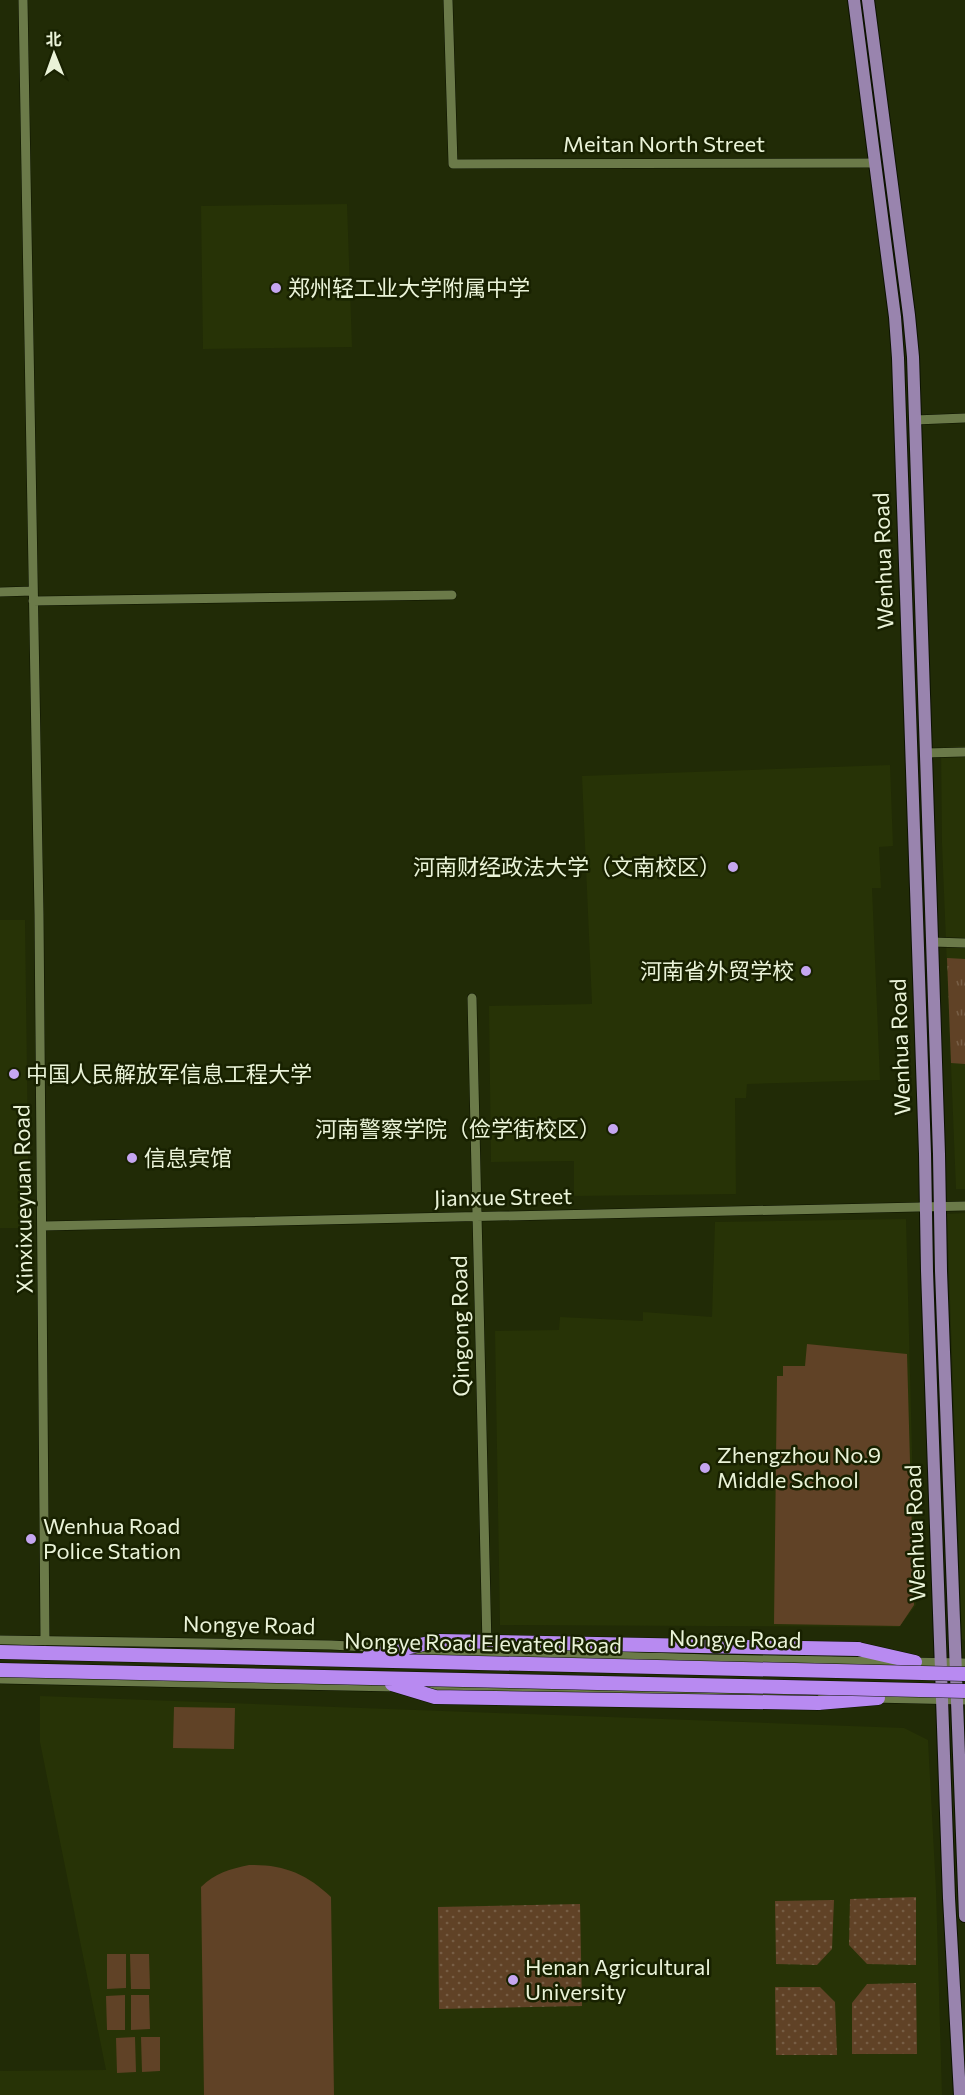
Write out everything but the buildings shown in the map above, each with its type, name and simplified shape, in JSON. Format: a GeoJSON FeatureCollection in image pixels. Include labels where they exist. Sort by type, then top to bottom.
{"type":"FeatureCollection","features":[{"type":"Feature","properties":{"kind":"highway"},"geometry":{"type":"LineString","coordinates":[[348,1660],[438,1641],[858,1649],[915,1662]]}},
{"type":"Feature","properties":{"kind":"highway"},"geometry":{"type":"LineString","coordinates":[[0,1647],[30,1653]]}},
{"type":"Feature","properties":{"kind":"highway","name":"Nongye Road Elevated Road"},"geometry":{"type":"LineString","coordinates":[[0,1652],[348,1660],[962,1666]]}},
{"type":"Feature","properties":{"kind":"highway","name":"Nongye Road Elevated Road"},"geometry":{"type":"LineString","coordinates":[[0,1670],[373,1678],[962,1697]]}},
{"type":"Feature","properties":{"kind":"highway"},"geometry":{"type":"LineString","coordinates":[[0,1679],[42,1671]]}},
{"type":"Feature","properties":{"kind":"highway"},"geometry":{"type":"LineString","coordinates":[[373,1678],[435,1697],[818,1703],[878,1698]]}},
{"type":"Feature","properties":{"kind":"main road","name":"Wenhua Road"},"geometry":{"type":"LineString","coordinates":[[854,0],[895,317],[898,358],[949,1898],[960,2095]]}},
{"type":"Feature","properties":{"kind":"main road","name":"Wenhua Road"},"geometry":{"type":"LineString","coordinates":[[868,0],[909,315],[915,420],[940,1207],[962,1666],[965,1916]]}},
{"type":"Feature","properties":{"kind":"street","name":"Xinxixueyuan Road"},"geometry":{"type":"LineString","coordinates":[[23,0],[43,1226],[45,1641]]}},
{"type":"Feature","properties":{"kind":"street","name":"Meitan North Street"},"geometry":{"type":"LineString","coordinates":[[448,0],[453,164],[875,163]]}},
{"type":"Feature","properties":{"kind":"street"},"geometry":{"type":"LineString","coordinates":[[915,420],[965,418]]}},
{"type":"Feature","properties":{"kind":"street"},"geometry":{"type":"LineString","coordinates":[[0,592],[33,591]]}},
{"type":"Feature","properties":{"kind":"street"},"geometry":{"type":"LineString","coordinates":[[33,601],[452,596]]}},
{"type":"Feature","properties":{"kind":"street"},"geometry":{"type":"LineString","coordinates":[[925,753],[965,752]]}},
{"type":"Feature","properties":{"kind":"street"},"geometry":{"type":"LineString","coordinates":[[932,942],[965,943]]}},
{"type":"Feature","properties":{"kind":"street","name":"Qingong Road"},"geometry":{"type":"LineString","coordinates":[[472,998],[487,1652]]}},
{"type":"Feature","properties":{"kind":"street","name":"Jianxue Street"},"geometry":{"type":"LineString","coordinates":[[43,1226],[965,1206]]}},
{"type":"Feature","properties":{"kind":"street","name":"Nongye Road"},"geometry":{"type":"LineString","coordinates":[[0,1640],[331,1646],[915,1662],[962,1666]]}},
{"type":"Feature","properties":{"kind":"street"},"geometry":{"type":"LineString","coordinates":[[0,1679],[878,1698],[962,1697]]}},
{"type":"Feature","properties":{"kind":"shaded area","name":"郑州轻工业大学附属中学"},"geometry":{"type":"Polygon","coordinates":[[[347,204],[352,347],[203,349],[201,206],[347,204]]]}},
{"type":"Feature","properties":{"kind":"shaded area"},"geometry":{"type":"Polygon","coordinates":[[[965,746],[965,1189],[956,1189],[942,843],[941,747],[965,746]]]}},
{"type":"Feature","properties":{"kind":"shaded area"},"geometry":{"type":"Polygon","coordinates":[[[890,765],[893,846],[879,847],[881,888],[872,888],[880,1080],[747,1084],[746,1098],[735,1098],[736,1194],[574,1196],[574,1161],[491,1162],[489,1006],[592,1004],[582,776],[890,765]]]}},
{"type":"Feature","properties":{"kind":"shaded area","name":"中国人民解放军信息工程大学"},"geometry":{"type":"Polygon","coordinates":[[[0,920],[25,920],[29,1228],[0,1228],[0,920]]]}},
{"type":"Feature","properties":{"kind":"shaded area"},"geometry":{"type":"Polygon","coordinates":[[[965,1213],[965,1641],[962,1639],[947,1214],[965,1213]]]}},
{"type":"Feature","properties":{"kind":"shaded area","name":"Zhengzhou No.9 Middle School"},"geometry":{"type":"Polygon","coordinates":[[[906,1219],[916,1605],[899,1627],[500,1625],[495,1331],[559,1330],[560,1317],[643,1321],[643,1312],[712,1317],[715,1222],[906,1219]]]}},
{"type":"Feature","properties":{"kind":"shaded area","name":"Henan Agricultural University"},"geometry":{"type":"Polygon","coordinates":[[[40,1696],[904,1728],[928,1740],[936,1890],[942,2095],[0,2095],[0,2071],[106,2070],[40,1742],[40,1696]]]}},
{"type":"Feature","properties":{"kind":"green space"},"geometry":{"type":"Polygon","coordinates":[[[947,958],[965,959],[965,1064],[951,1063],[947,958]]]}},
{"type":"Feature","properties":{"kind":"green space"},"geometry":{"type":"Polygon","coordinates":[[[807,1344],[907,1354],[914,1605],[900,1626],[774,1624],[777,1376],[783,1376],[783,1366],[805,1366],[807,1344]]]}},
{"type":"Feature","properties":{"kind":"green space"},"geometry":{"type":"Polygon","coordinates":[[[174,1707],[235,1708],[234,1749],[173,1748],[174,1707]]]}},
{"type":"Feature","properties":{"kind":"green space"},"geometry":{"type":"Polygon","coordinates":[[[249,1865],[273,1866],[294,1872],[313,1882],[331,1897],[334,2095],[204,2095],[201,1887],[223,1872],[249,1865]]]}},
{"type":"Feature","properties":{"kind":"green space"},"geometry":{"type":"Polygon","coordinates":[[[916,1897],[916,1965],[867,1964],[849,1945],[850,1899],[916,1897]]]}},
{"type":"Feature","properties":{"kind":"green space"},"geometry":{"type":"Polygon","coordinates":[[[834,1900],[832,1949],[817,1965],[776,1964],[775,1901],[834,1900]]]}},
{"type":"Feature","properties":{"kind":"green space"},"geometry":{"type":"Polygon","coordinates":[[[580,1904],[582,2006],[439,2009],[438,1907],[580,1904]]]}},
{"type":"Feature","properties":{"kind":"green space"},"geometry":{"type":"Polygon","coordinates":[[[107,1954],[126,1954],[126,1988],[107,1989],[107,1954]]]}},
{"type":"Feature","properties":{"kind":"green space"},"geometry":{"type":"Polygon","coordinates":[[[130,1954],[149,1954],[150,1989],[131,1989],[130,1954]]]}},
{"type":"Feature","properties":{"kind":"green space"},"geometry":{"type":"Polygon","coordinates":[[[916,1983],[917,2054],[852,2054],[852,2003],[867,1984],[916,1983]]]}},
{"type":"Feature","properties":{"kind":"green space"},"geometry":{"type":"Polygon","coordinates":[[[775,1987],[820,1987],[835,2002],[837,2055],[776,2055],[775,1987]]]}},
{"type":"Feature","properties":{"kind":"green space"},"geometry":{"type":"Polygon","coordinates":[[[125,1995],[125,2030],[107,2030],[106,1996],[125,1995]]]}},
{"type":"Feature","properties":{"kind":"green space"},"geometry":{"type":"Polygon","coordinates":[[[131,1995],[149,1995],[150,2029],[131,2030],[131,1995]]]}},
{"type":"Feature","properties":{"kind":"green space"},"geometry":{"type":"Polygon","coordinates":[[[135,2037],[136,2072],[117,2073],[116,2038],[135,2037]]]}},
{"type":"Feature","properties":{"kind":"green space"},"geometry":{"type":"Polygon","coordinates":[[[141,2037],[160,2037],[160,2071],[142,2072],[141,2037]]]}},
{"type":"Feature","properties":{"kind":"place","name":"郑州轻工业大学附属中学"},"geometry":{"type":"Point","coordinates":[276,288]}},
{"type":"Feature","properties":{"kind":"place","name":"河南财经政法大学（文南校区）"},"geometry":{"type":"Point","coordinates":[733,867]}},
{"type":"Feature","properties":{"kind":"place","name":"河南省外贸学校"},"geometry":{"type":"Point","coordinates":[806,971]}},
{"type":"Feature","properties":{"kind":"place","name":"中国人民解放军信息工程大学"},"geometry":{"type":"Point","coordinates":[14,1074]}},
{"type":"Feature","properties":{"kind":"place","name":"河南警察学院（俭学街校区）"},"geometry":{"type":"Point","coordinates":[613,1129]}},
{"type":"Feature","properties":{"kind":"place","name":"信息宾馆"},"geometry":{"type":"Point","coordinates":[132,1158]}},
{"type":"Feature","properties":{"kind":"place","name":"Zhengzhou No.9 Middle School"},"geometry":{"type":"Point","coordinates":[705,1468]}},
{"type":"Feature","properties":{"kind":"place","name":"Wenhua Road Police Station"},"geometry":{"type":"Point","coordinates":[31,1539]}},
{"type":"Feature","properties":{"kind":"place","name":"Henan Agricultural University"},"geometry":{"type":"Point","coordinates":[513,1980]}}]}
